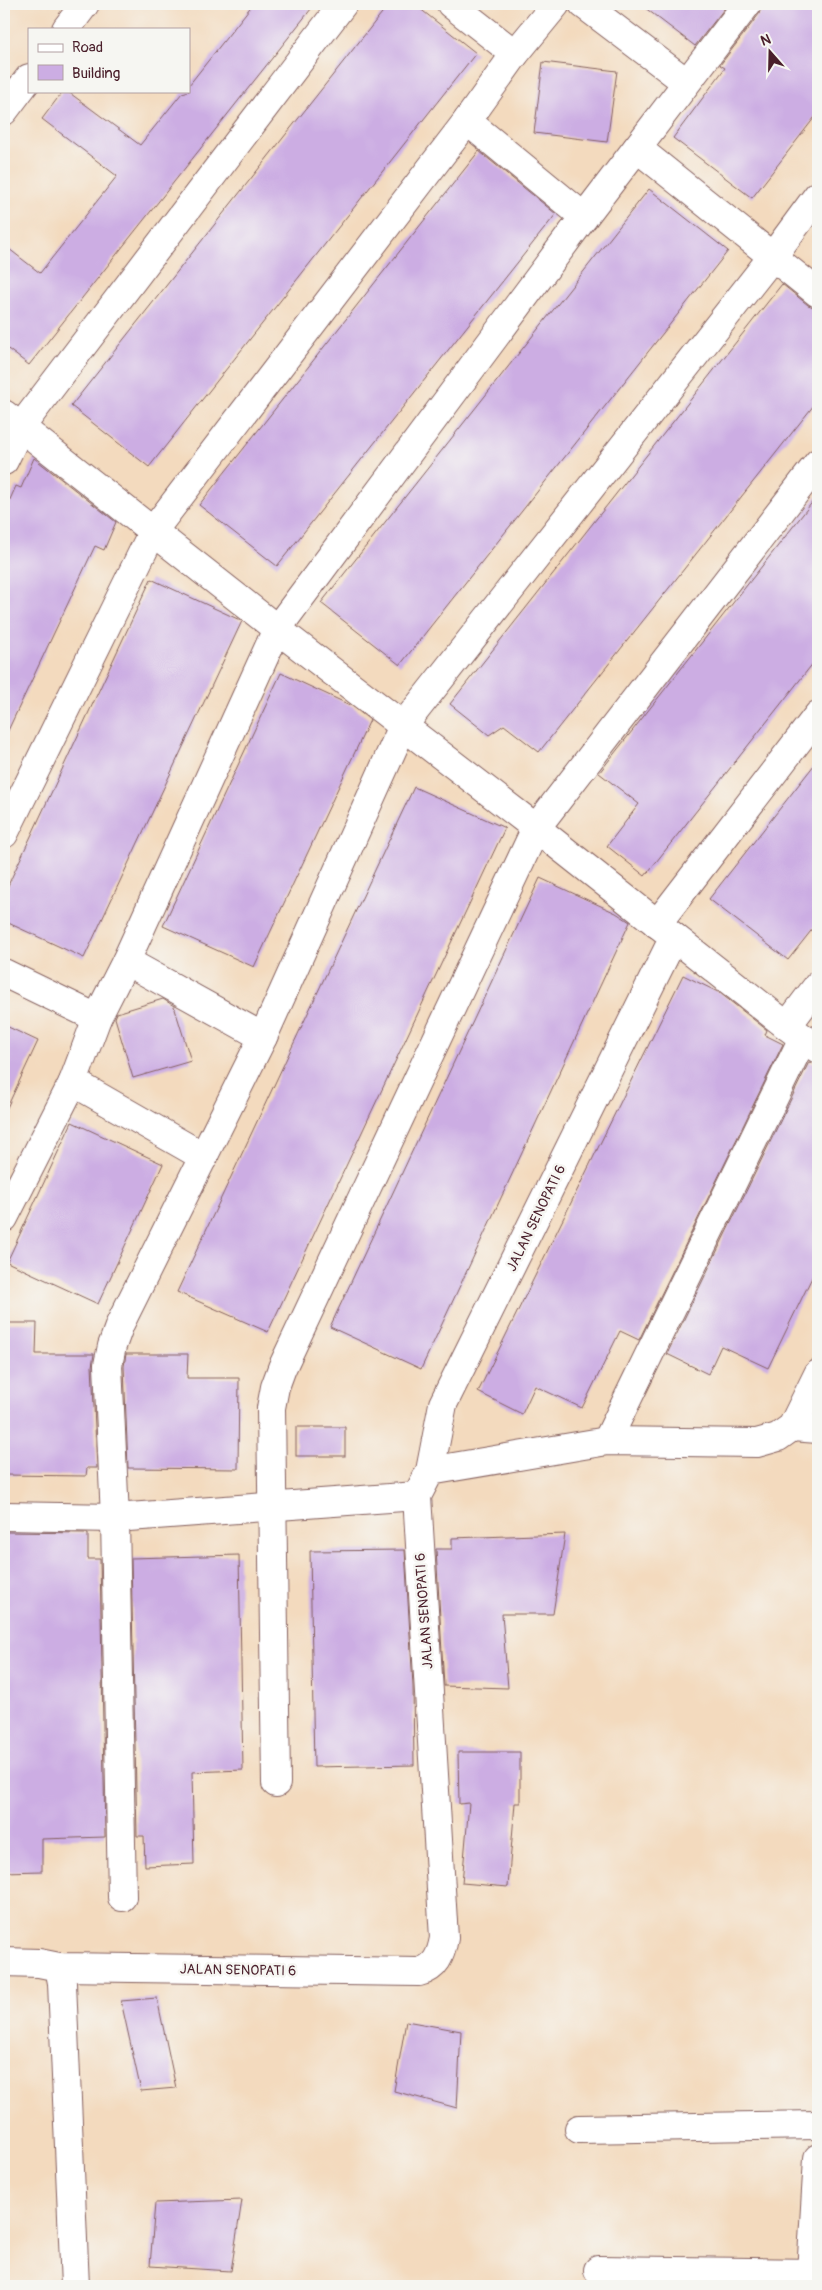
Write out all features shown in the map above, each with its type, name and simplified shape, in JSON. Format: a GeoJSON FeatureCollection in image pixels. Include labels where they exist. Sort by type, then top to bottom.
{"type":"FeatureCollection","features":[{"type":"Feature","properties":{"kind":"street"},"geometry":{"type":"LineString","coordinates":[[67,28],[85,4]]}},
{"type":"Feature","properties":{"kind":"street"},"geometry":{"type":"LineString","coordinates":[[4,461],[12,421],[344,4]]}},
{"type":"Feature","properties":{"kind":"street"},"geometry":{"type":"LineString","coordinates":[[451,4],[515,54]]}},
{"type":"Feature","properties":{"kind":"street"},"geometry":{"type":"LineString","coordinates":[[4,834],[153,531],[467,121],[515,54],[556,4]]}},
{"type":"Feature","properties":{"kind":"street"},"geometry":{"type":"LineString","coordinates":[[584,4],[686,82]]}},
{"type":"Feature","properties":{"kind":"street"},"geometry":{"type":"LineString","coordinates":[[4,1218],[73,1082],[97,1018],[126,961],[277,629],[584,217],[747,4]]}},
{"type":"Feature","properties":{"kind":"street"},"geometry":{"type":"LineString","coordinates":[[4,111],[28,79]]}},
{"type":"Feature","properties":{"kind":"street"},"geometry":{"type":"LineString","coordinates":[[467,121],[584,217]]}},
{"type":"Feature","properties":{"kind":"street"},"geometry":{"type":"LineString","coordinates":[[637,148],[818,293]]}},
{"type":"Feature","properties":{"kind":"street"},"geometry":{"type":"LineString","coordinates":[[122,1897],[115,1518],[108,1365],[120,1324],[263,1037],[403,726],[773,256],[814,209]]}},
{"type":"Feature","properties":{"kind":"street"},"geometry":{"type":"LineString","coordinates":[[12,421],[803,1038]]}},
{"type":"Feature","properties":{"kind":"street"},"geometry":{"type":"LineString","coordinates":[[276,1782],[271,1408],[280,1374],[536,828],[818,463]]}},
{"type":"Feature","properties":{"kind":"street","name":"JALAN SENOPATI 6"},"geometry":{"type":"LineString","coordinates":[[4,1962],[39,1963],[59,1967],[419,1972],[425,1971],[437,1961],[444,1938],[417,1496],[430,1471],[444,1404],[666,930],[818,715]]}},
{"type":"Feature","properties":{"kind":"street"},"geometry":{"type":"LineString","coordinates":[[126,961],[263,1037]]}},
{"type":"Feature","properties":{"kind":"street"},"geometry":{"type":"LineString","coordinates":[[4,973],[97,1018]]}},
{"type":"Feature","properties":{"kind":"street"},"geometry":{"type":"LineString","coordinates":[[607,1441],[803,1038],[818,985]]}},
{"type":"Feature","properties":{"kind":"street"},"geometry":{"type":"LineString","coordinates":[[73,1082],[204,1157]]}},
{"type":"Feature","properties":{"kind":"street"},"geometry":{"type":"LineString","coordinates":[[430,1471],[607,1441],[757,1443],[778,1438],[805,1428],[818,1374]]}},
{"type":"Feature","properties":{"kind":"street"},"geometry":{"type":"LineString","coordinates":[[4,1516],[115,1518],[417,1496]]}},
{"type":"Feature","properties":{"kind":"street"},"geometry":{"type":"LineString","coordinates":[[59,1967],[62,1983],[75,2286]]}},
{"type":"Feature","properties":{"kind":"street"},"geometry":{"type":"LineString","coordinates":[[579,2129],[818,2125]]}},
{"type":"Feature","properties":{"kind":"street"},"geometry":{"type":"LineString","coordinates":[[598,2270],[814,2273],[818,2158]]}},
{"type":"Feature","properties":{"kind":"building"},"geometry":{"type":"Polygon","coordinates":[[[253,4],[315,4],[29,365],[4,346],[4,245],[40,273],[117,176],[42,119],[62,92],[68,92],[140,145],[182,93],[190,92],[190,84],[253,4]]]}},
{"type":"Feature","properties":{"kind":"building"},"geometry":{"type":"Polygon","coordinates":[[[389,4],[414,4],[476,53],[149,467],[71,406],[389,4]]]}},
{"type":"Feature","properties":{"kind":"building"},"geometry":{"type":"Polygon","coordinates":[[[640,4],[728,4],[695,46],[640,4]]]}},
{"type":"Feature","properties":{"kind":"building"},"geometry":{"type":"Polygon","coordinates":[[[762,4],[818,4],[818,113],[752,198],[673,138],[725,68],[720,65],[759,14],[762,4]]]}},
{"type":"Feature","properties":{"kind":"building"},"geometry":{"type":"Polygon","coordinates":[[[543,62],[617,71],[607,142],[534,133],[543,62]]]}},
{"type":"Feature","properties":{"kind":"building"},"geometry":{"type":"Polygon","coordinates":[[[479,151],[556,214],[277,566],[199,505],[479,151]]]}},
{"type":"Feature","properties":{"kind":"building"},"geometry":{"type":"Polygon","coordinates":[[[649,189],[728,251],[400,665],[321,603],[649,189]]]}},
{"type":"Feature","properties":{"kind":"building"},"geometry":{"type":"Polygon","coordinates":[[[782,284],[808,305],[818,308],[818,400],[539,752],[504,725],[489,735],[450,704],[782,284]]]}},
{"type":"Feature","properties":{"kind":"building"},"geometry":{"type":"Polygon","coordinates":[[[34,458],[116,522],[104,550],[95,546],[4,739],[4,513],[16,486],[21,488],[34,458]]]}},
{"type":"Feature","properties":{"kind":"building"},"geometry":{"type":"Polygon","coordinates":[[[818,495],[818,657],[645,876],[607,846],[639,804],[599,773],[818,495]]]}},
{"type":"Feature","properties":{"kind":"building"},"geometry":{"type":"Polygon","coordinates":[[[151,579],[242,621],[84,958],[4,921],[4,894],[151,579]]]}},
{"type":"Feature","properties":{"kind":"building"},"geometry":{"type":"Polygon","coordinates":[[[281,673],[352,706],[370,720],[254,967],[163,926],[281,673]]]}},
{"type":"Feature","properties":{"kind":"building"},"geometry":{"type":"Polygon","coordinates":[[[818,760],[818,922],[788,960],[709,899],[818,760]]]}},
{"type":"Feature","properties":{"kind":"building"},"geometry":{"type":"Polygon","coordinates":[[[414,787],[505,828],[268,1332],[177,1292],[414,787]]]}},
{"type":"Feature","properties":{"kind":"building"},"geometry":{"type":"Polygon","coordinates":[[[540,878],[616,913],[630,922],[421,1369],[330,1327],[540,878]]]}},
{"type":"Feature","properties":{"kind":"building"},"geometry":{"type":"Polygon","coordinates":[[[683,975],[720,993],[767,1030],[765,1035],[783,1044],[639,1340],[620,1331],[582,1408],[535,1386],[522,1414],[478,1392],[683,975]]]}},
{"type":"Feature","properties":{"kind":"building"},"geometry":{"type":"Polygon","coordinates":[[[163,999],[174,1006],[191,1061],[133,1078],[115,1018],[117,1013],[163,999]]]}},
{"type":"Feature","properties":{"kind":"building"},"geometry":{"type":"Polygon","coordinates":[[[4,1025],[38,1041],[4,1114],[4,1025]]]}},
{"type":"Feature","properties":{"kind":"building"},"geometry":{"type":"Polygon","coordinates":[[[809,1062],[818,1064],[818,1265],[768,1368],[721,1346],[708,1374],[667,1354],[809,1062]]]}},
{"type":"Feature","properties":{"kind":"building"},"geometry":{"type":"Polygon","coordinates":[[[72,1122],[163,1164],[98,1304],[7,1262],[72,1122]]]}},
{"type":"Feature","properties":{"kind":"building"},"geometry":{"type":"Polygon","coordinates":[[[4,1323],[37,1323],[36,1354],[94,1354],[92,1366],[97,1468],[87,1468],[86,1476],[4,1475],[4,1323]]]}},
{"type":"Feature","properties":{"kind":"building"},"geometry":{"type":"Polygon","coordinates":[[[126,1354],[188,1354],[187,1378],[239,1378],[238,1469],[128,1468],[124,1366],[126,1354]]]}},
{"type":"Feature","properties":{"kind":"building"},"geometry":{"type":"Polygon","coordinates":[[[296,1427],[345,1427],[345,1456],[296,1456],[296,1427]]]}},
{"type":"Feature","properties":{"kind":"building"},"geometry":{"type":"Polygon","coordinates":[[[4,1532],[88,1533],[88,1559],[100,1559],[105,1837],[42,1839],[42,1871],[4,1872],[4,1532]]]}},
{"type":"Feature","properties":{"kind":"building"},"geometry":{"type":"Polygon","coordinates":[[[565,1534],[553,1614],[502,1614],[508,1688],[444,1686],[436,1549],[452,1549],[452,1538],[565,1534]]]}},
{"type":"Feature","properties":{"kind":"building"},"geometry":{"type":"Polygon","coordinates":[[[405,1550],[413,1686],[414,1765],[314,1767],[310,1551],[405,1550]]]}},
{"type":"Feature","properties":{"kind":"building"},"geometry":{"type":"Polygon","coordinates":[[[239,1555],[243,1770],[192,1772],[194,1864],[145,1866],[144,1836],[137,1836],[131,1558],[239,1555]]]}},
{"type":"Feature","properties":{"kind":"building"},"geometry":{"type":"Polygon","coordinates":[[[458,1752],[520,1752],[520,1803],[515,1803],[508,1887],[462,1883],[469,1803],[459,1804],[458,1752]]]}},
{"type":"Feature","properties":{"kind":"building"},"geometry":{"type":"Polygon","coordinates":[[[157,1998],[176,2088],[141,2091],[121,2001],[157,1998]]]}},
{"type":"Feature","properties":{"kind":"building"},"geometry":{"type":"Polygon","coordinates":[[[406,2021],[461,2031],[457,2108],[394,2091],[406,2021]]]}},
{"type":"Feature","properties":{"kind":"building"},"geometry":{"type":"Polygon","coordinates":[[[242,2200],[231,2271],[150,2266],[155,2203],[242,2200]]]}}]}
